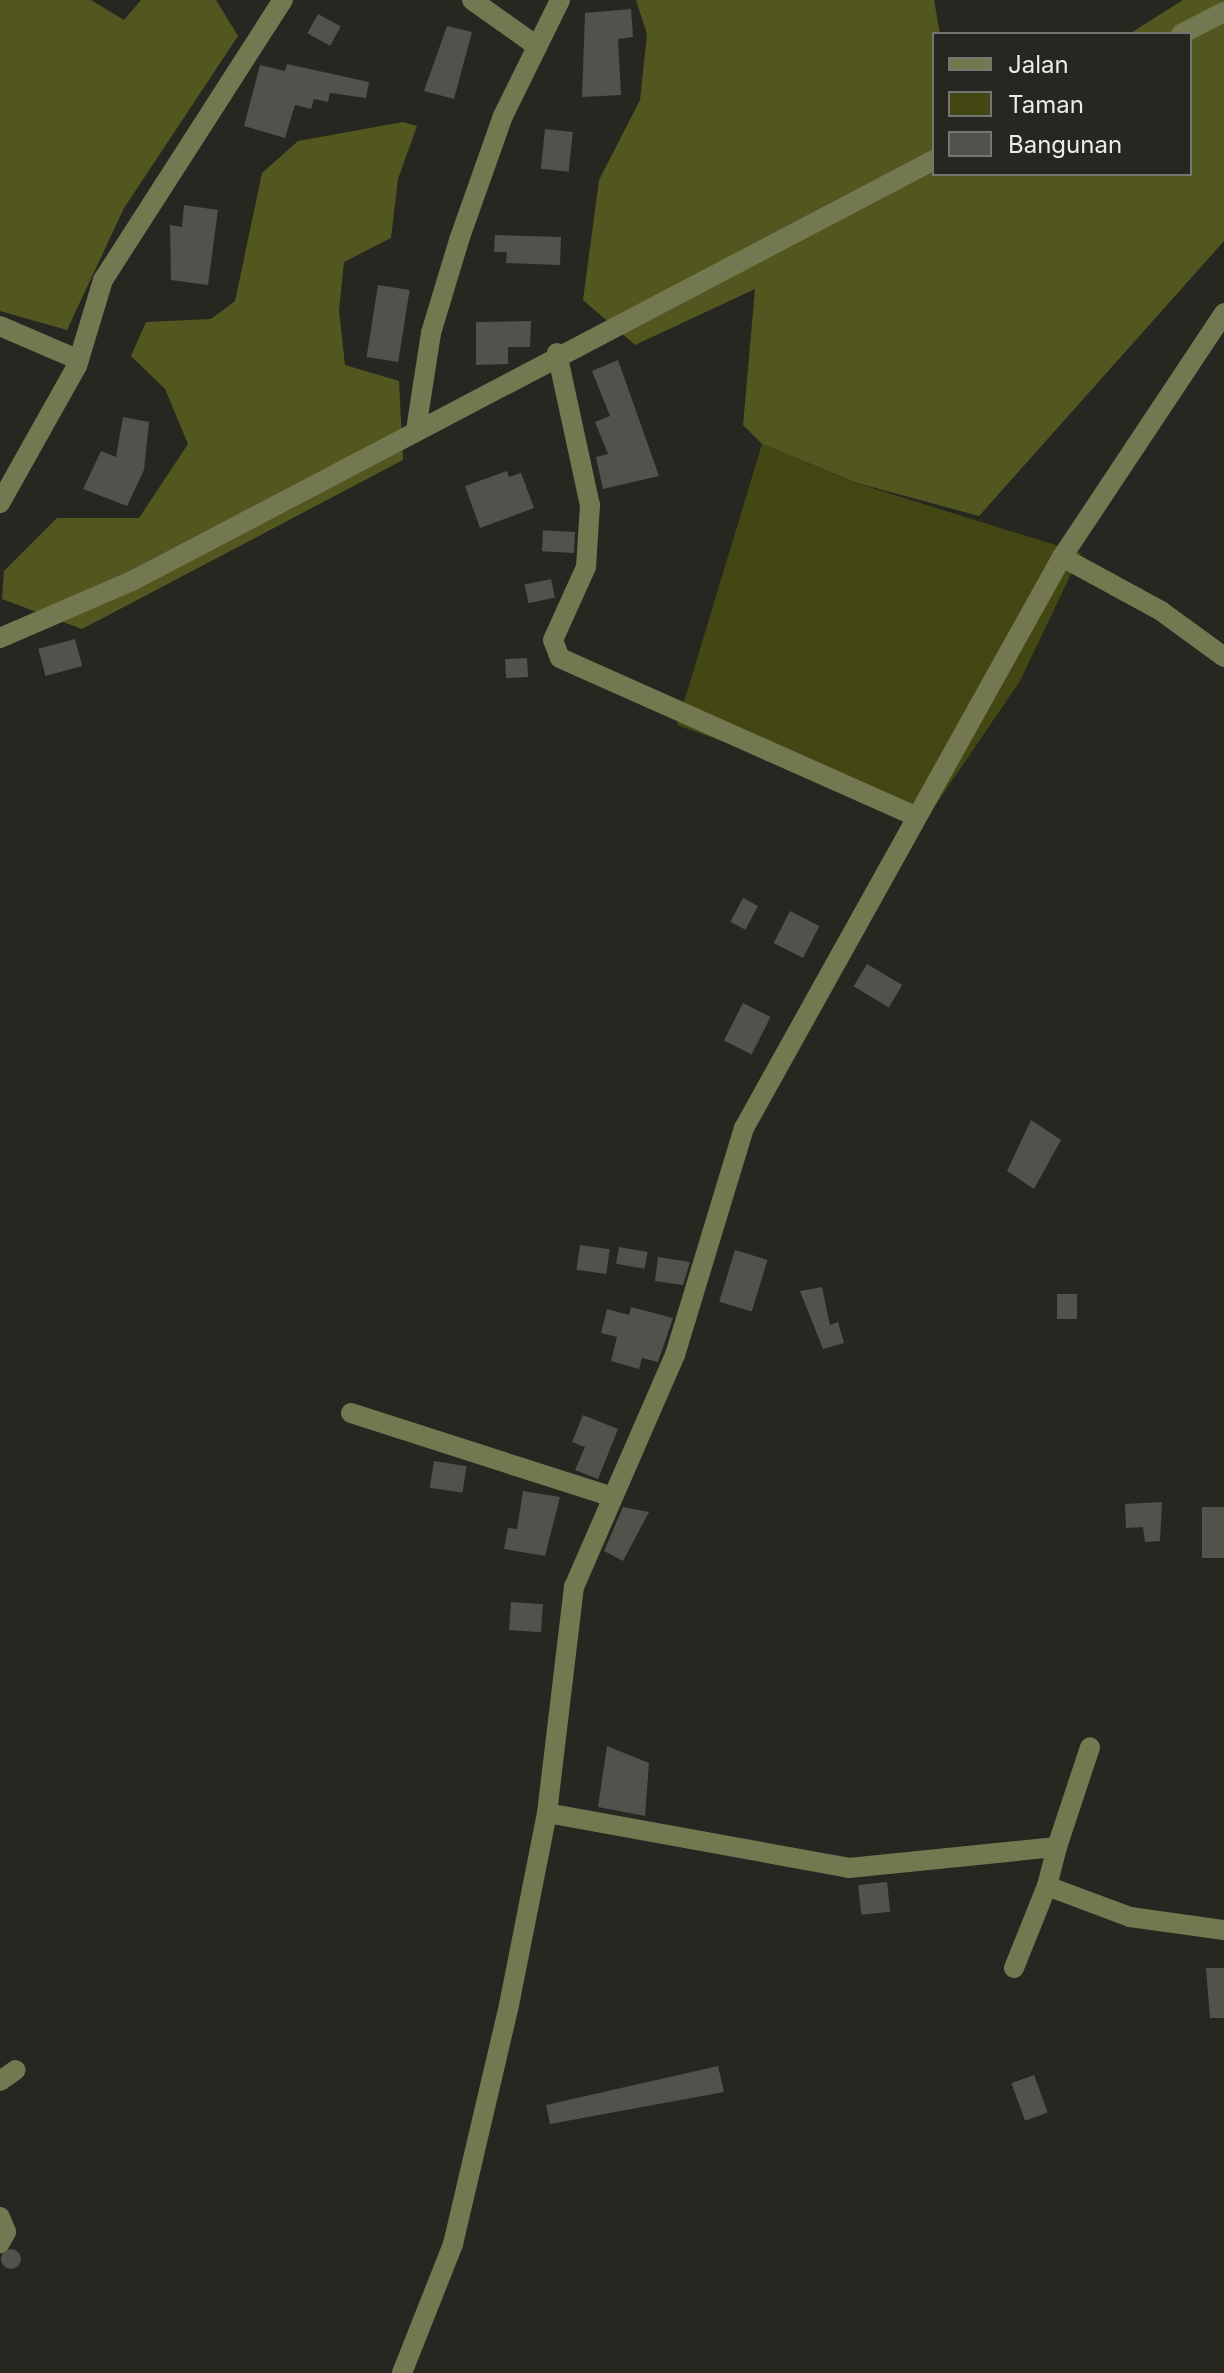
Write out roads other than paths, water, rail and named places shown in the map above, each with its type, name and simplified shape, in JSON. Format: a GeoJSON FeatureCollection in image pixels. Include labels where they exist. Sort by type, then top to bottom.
{"type":"FeatureCollection","features":[{"type":"Feature","properties":{"kind":"street"},"geometry":{"type":"LineString","coordinates":[[0,503],[79,360],[103,280],[283,0]]}},
{"type":"Feature","properties":{"kind":"street"},"geometry":{"type":"LineString","coordinates":[[472,0],[534,44]]}},
{"type":"Feature","properties":{"kind":"street"},"geometry":{"type":"LineString","coordinates":[[416,430],[431,333],[459,240],[534,44],[560,0]]}},
{"type":"Feature","properties":{"kind":"street"},"geometry":{"type":"LineString","coordinates":[[1185,32],[1224,12]]}},
{"type":"Feature","properties":{"kind":"street"},"geometry":{"type":"LineString","coordinates":[[0,638],[132,581],[557,353],[932,161]]}},
{"type":"Feature","properties":{"kind":"street"},"geometry":{"type":"LineString","coordinates":[[402,2373],[460,2219],[547,1813],[570,1605],[609,1496],[675,1355],[754,1104],[1062,557],[1224,313]]}},
{"type":"Feature","properties":{"kind":"street"},"geometry":{"type":"LineString","coordinates":[[0,326],[79,360]]}},
{"type":"Feature","properties":{"kind":"street"},"geometry":{"type":"LineString","coordinates":[[557,353],[590,505],[586,567],[553,640],[560,658],[915,816]]}},
{"type":"Feature","properties":{"kind":"street"},"geometry":{"type":"LineString","coordinates":[[1062,557],[1161,611],[1224,657]]}},
{"type":"Feature","properties":{"kind":"street"},"geometry":{"type":"LineString","coordinates":[[351,1413],[609,1496]]}},
{"type":"Feature","properties":{"kind":"street"},"geometry":{"type":"LineString","coordinates":[[1014,1968],[1047,1886],[1090,1747]]}},
{"type":"Feature","properties":{"kind":"street"},"geometry":{"type":"LineString","coordinates":[[547,1813],[849,1868],[1057,1847]]}},
{"type":"Feature","properties":{"kind":"street"},"geometry":{"type":"LineString","coordinates":[[1047,1886],[1130,1917],[1224,1930]]}},
{"type":"Feature","properties":{"kind":"street"},"geometry":{"type":"LineString","coordinates":[[0,2217],[0,2243]]}}]}
